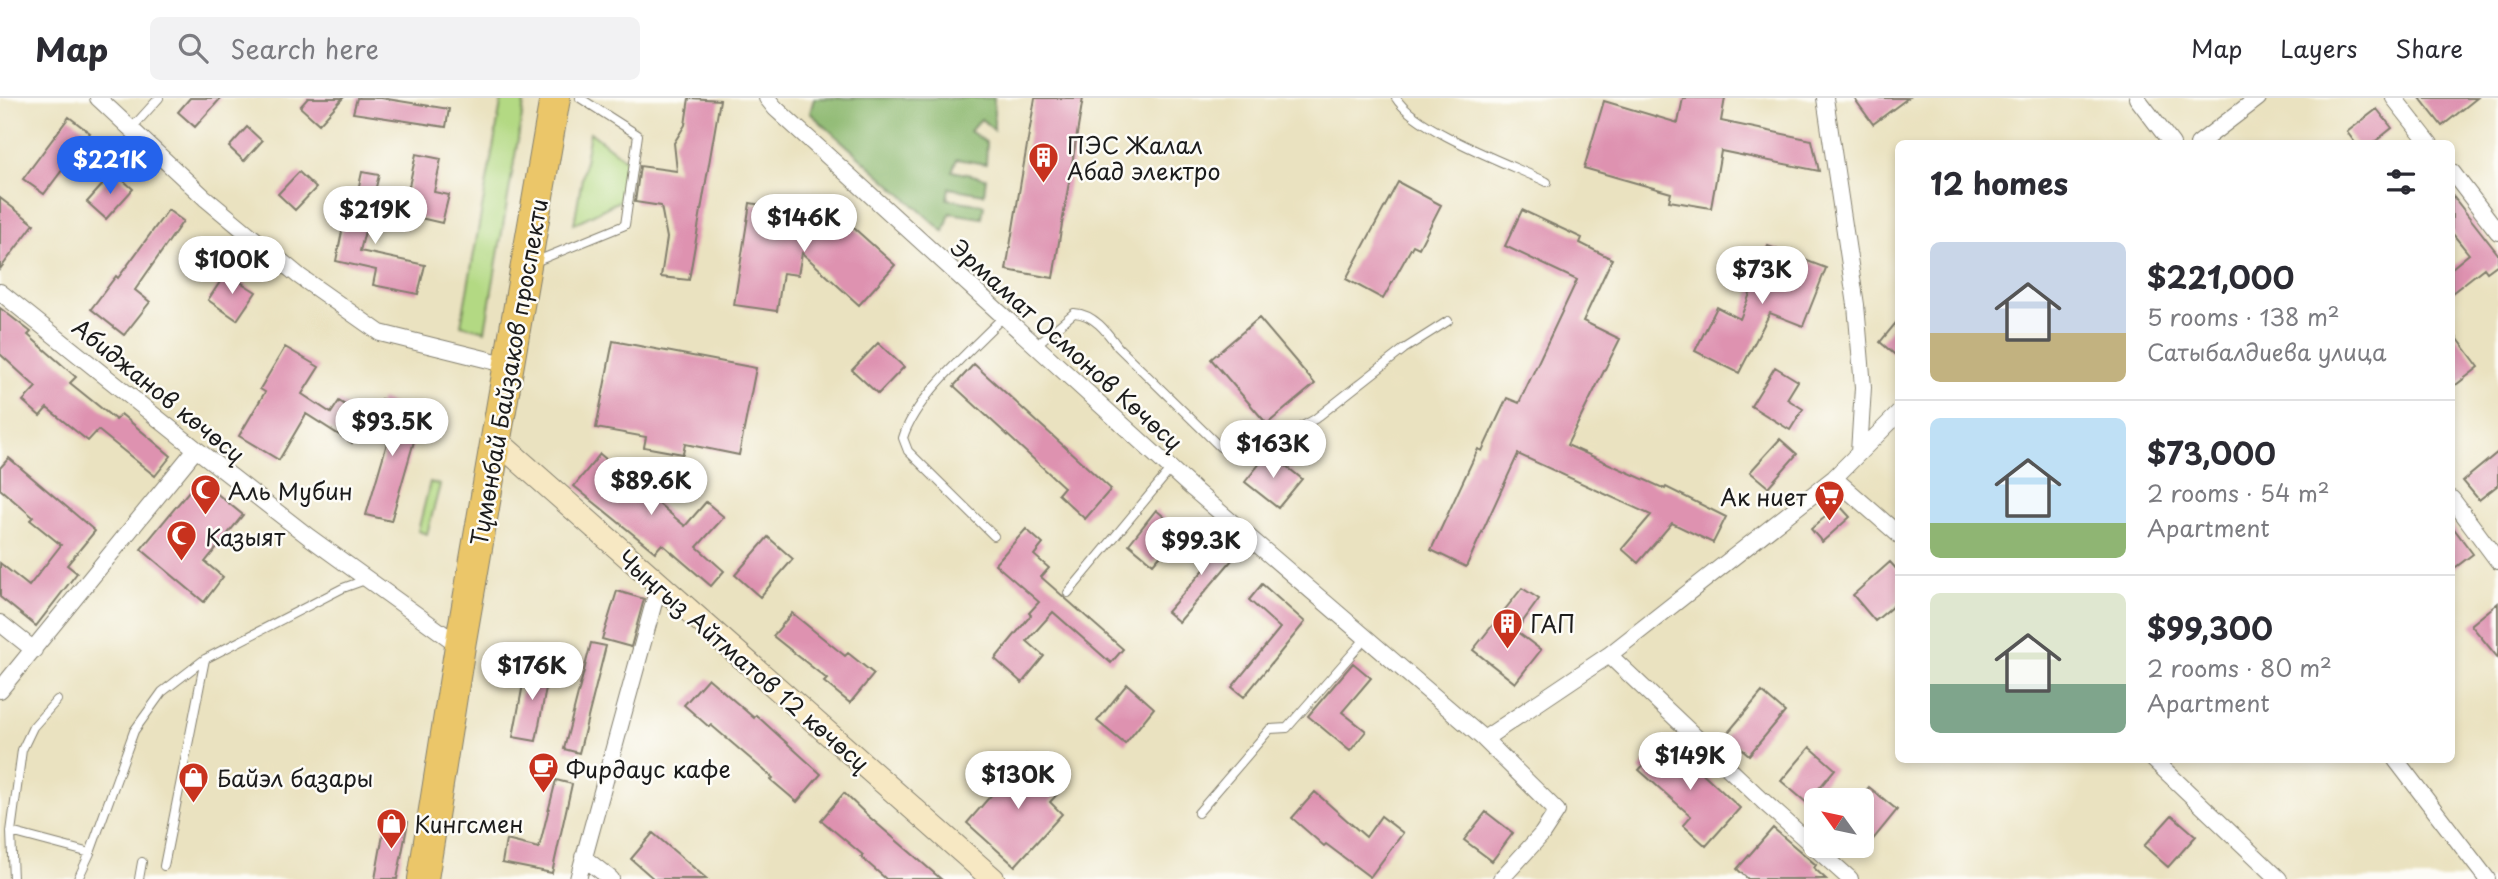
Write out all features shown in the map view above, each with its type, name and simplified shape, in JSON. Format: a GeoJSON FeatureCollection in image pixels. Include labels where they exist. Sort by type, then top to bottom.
{"type":"FeatureCollection","features":[{"type":"Feature","properties":{"kind":"highway","name":"Түмөнбай Байзаков проспекти"},"geometry":{"type":"LineString","coordinates":[[423,879],[460,646],[555,98]]}},
{"type":"Feature","properties":{"kind":"main road","name":"Чыңгыз Айтматов 12 көчөсү"},"geometry":{"type":"LineString","coordinates":[[496,440],[993,879]]}},
{"type":"Feature","properties":{"kind":"street"},"geometry":{"type":"LineString","coordinates":[[98,98],[205,198],[289,267],[380,333],[509,365]]}},
{"type":"Feature","properties":{"kind":"street","name":"Эрмамат Осмонов Көчөсү"},"geometry":{"type":"LineString","coordinates":[[767,98],[1171,470],[1484,739],[1558,811],[1542,834],[1501,879]]}},
{"type":"Feature","properties":{"kind":"street"},"geometry":{"type":"LineString","coordinates":[[1825,98],[1856,305],[1863,387],[1859,453]]}},
{"type":"Feature","properties":{"kind":"street"},"geometry":{"type":"LineString","coordinates":[[2137,98],[2169,140]]}},
{"type":"Feature","properties":{"kind":"street"},"geometry":{"type":"LineString","coordinates":[[2203,140],[2258,98]]}},
{"type":"Feature","properties":{"kind":"street"},"geometry":{"type":"LineString","coordinates":[[2394,98],[2427,140]]}},
{"type":"Feature","properties":{"kind":"street"},"geometry":{"type":"LineString","coordinates":[[2455,176],[2498,232]]}},
{"type":"Feature","properties":{"kind":"street","name":"Абиджанов көчөсү"},"geometry":{"type":"LineString","coordinates":[[0,292],[196,449],[460,646]]}},
{"type":"Feature","properties":{"kind":"street"},"geometry":{"type":"LineString","coordinates":[[1484,739],[1609,655],[1834,478],[1895,417]]}},
{"type":"Feature","properties":{"kind":"street"},"geometry":{"type":"LineString","coordinates":[[0,690],[196,449]]}},
{"type":"Feature","properties":{"kind":"street"},"geometry":{"type":"LineString","coordinates":[[1834,478],[1895,531]]}},
{"type":"Feature","properties":{"kind":"street"},"geometry":{"type":"LineString","coordinates":[[2455,503],[2498,562]]}},
{"type":"Feature","properties":{"kind":"street"},"geometry":{"type":"LineString","coordinates":[[578,879],[659,584]]}},
{"type":"Feature","properties":{"kind":"street"},"geometry":{"type":"LineString","coordinates":[[0,623],[34,650]]}},
{"type":"Feature","properties":{"kind":"street"},"geometry":{"type":"LineString","coordinates":[[1609,655],[1850,879]]}},
{"type":"Feature","properties":{"kind":"street"},"geometry":{"type":"LineString","coordinates":[[2157,763],[2279,879]]}},
{"type":"Feature","properties":{"kind":"street"},"geometry":{"type":"LineString","coordinates":[[2398,763],[2487,879]]}},
{"type":"Feature","properties":{"kind":"street"},"geometry":{"type":"LineString","coordinates":[[583,857],[611,879]]}},
{"type":"Feature","properties":{"kind":"lane"},"geometry":{"type":"LineString","coordinates":[[131,129],[159,98]]}},
{"type":"Feature","properties":{"kind":"lane"},"geometry":{"type":"LineString","coordinates":[[526,266],[625,225],[638,135],[580,98]]}},
{"type":"Feature","properties":{"kind":"lane"},"geometry":{"type":"LineString","coordinates":[[1396,98],[1407,112],[1433,129],[1547,182]]}},
{"type":"Feature","properties":{"kind":"lane"},"geometry":{"type":"LineString","coordinates":[[1035,346],[1074,313],[1084,313],[1107,332],[1118,347],[1220,447],[1240,453],[1272,443],[1315,419],[1404,349],[1448,321]]}},
{"type":"Feature","properties":{"kind":"lane"},"geometry":{"type":"LineString","coordinates":[[994,536],[908,451],[902,438],[906,426],[929,393],[1003,317]]}},
{"type":"Feature","properties":{"kind":"lane"},"geometry":{"type":"LineString","coordinates":[[1068,593],[1171,470]]}},
{"type":"Feature","properties":{"kind":"lane"},"geometry":{"type":"LineString","coordinates":[[78,879],[134,731],[162,692],[205,659],[343,588],[368,579]]}},
{"type":"Feature","properties":{"kind":"lane"},"geometry":{"type":"LineString","coordinates":[[1198,813],[1270,729],[1287,728],[1366,638]]}},
{"type":"Feature","properties":{"kind":"lane"},"geometry":{"type":"LineString","coordinates":[[164,866],[205,659]]}},
{"type":"Feature","properties":{"kind":"lane"},"geometry":{"type":"LineString","coordinates":[[13,879],[11,832],[22,750],[33,727],[57,700]]}},
{"type":"Feature","properties":{"kind":"lane"},"geometry":{"type":"LineString","coordinates":[[11,832],[90,853]]}},
{"type":"Feature","properties":{"kind":"lane"},"geometry":{"type":"LineString","coordinates":[[139,879],[142,862]]}},
{"type":"Feature","properties":{"kind":"green space"},"geometry":{"type":"Polygon","coordinates":[[[502,98],[525,98],[485,331],[461,325],[502,98]]]}},
{"type":"Feature","properties":{"kind":"green space"},"geometry":{"type":"Polygon","coordinates":[[[814,98],[994,98],[994,130],[981,119],[970,131],[987,143],[986,164],[957,159],[952,171],[986,178],[984,194],[949,188],[947,199],[984,205],[982,218],[950,213],[944,232],[810,113],[814,98]]]}},
{"type":"Feature","properties":{"kind":"green space"},"geometry":{"type":"Polygon","coordinates":[[[590,132],[627,161],[621,200],[574,224],[590,132]]]}},
{"type":"Feature","properties":{"kind":"green space"},"geometry":{"type":"Polygon","coordinates":[[[430,482],[440,485],[427,534],[418,531],[430,482]]]}},
{"type":"Feature","properties":{"kind":"building"},"geometry":{"type":"Polygon","coordinates":[[[190,98],[221,98],[195,127],[178,112],[190,98]]]}},
{"type":"Feature","properties":{"kind":"building"},"geometry":{"type":"Polygon","coordinates":[[[308,98],[343,98],[319,124],[300,107],[308,98]]]}},
{"type":"Feature","properties":{"kind":"building"},"geometry":{"type":"Polygon","coordinates":[[[357,98],[381,98],[449,109],[446,127],[353,113],[357,98]]]}},
{"type":"Feature","properties":{"kind":"building"},"geometry":{"type":"Polygon","coordinates":[[[689,98],[720,100],[689,280],[661,277],[667,238],[661,206],[635,202],[640,166],[677,171],[674,143],[685,125],[689,98]]]}},
{"type":"Feature","properties":{"kind":"building","name":"ПЭС Жалал Абад электро"},"geometry":{"type":"Polygon","coordinates":[[[1035,98],[1083,98],[1053,278],[1006,270],[1035,98]]]}},
{"type":"Feature","properties":{"kind":"building"},"geometry":{"type":"Polygon","coordinates":[[[1683,98],[1725,98],[1721,121],[1812,140],[1819,171],[1721,151],[1711,208],[1669,201],[1671,193],[1584,168],[1604,101],[1678,123],[1683,98]]]}},
{"type":"Feature","properties":{"kind":"building"},"geometry":{"type":"Polygon","coordinates":[[[1854,98],[1908,98],[1873,124],[1854,98]]]}},
{"type":"Feature","properties":{"kind":"building"},"geometry":{"type":"Polygon","coordinates":[[[2420,98],[2477,98],[2442,126],[2420,98]]]}},
{"type":"Feature","properties":{"kind":"building"},"geometry":{"type":"Polygon","coordinates":[[[2377,109],[2392,128],[2377,140],[2353,140],[2347,132],[2377,109]]]}},
{"type":"Feature","properties":{"kind":"building"},"geometry":{"type":"Polygon","coordinates":[[[69,117],[90,133],[44,194],[23,179],[69,117]]]}},
{"type":"Feature","properties":{"kind":"building"},"geometry":{"type":"Polygon","coordinates":[[[247,127],[262,141],[244,161],[229,147],[247,127]]]}},
{"type":"Feature","properties":{"kind":"building"},"geometry":{"type":"Polygon","coordinates":[[[416,154],[441,159],[434,192],[449,195],[442,223],[403,214],[416,154]]]}},
{"type":"Feature","properties":{"kind":"building"},"geometry":{"type":"Polygon","coordinates":[[[114,172],[133,189],[106,219],[87,202],[114,172]]]}},
{"type":"Feature","properties":{"kind":"building"},"geometry":{"type":"Polygon","coordinates":[[[299,172],[316,188],[295,210],[278,194],[299,172]]]}},
{"type":"Feature","properties":{"kind":"building"},"geometry":{"type":"Polygon","coordinates":[[[362,172],[379,175],[360,251],[425,265],[418,294],[373,285],[376,270],[336,261],[346,212],[353,214],[362,172]]]}},
{"type":"Feature","properties":{"kind":"building"},"geometry":{"type":"Polygon","coordinates":[[[1398,182],[1441,205],[1419,248],[1413,245],[1383,299],[1346,279],[1398,182]]]}},
{"type":"Feature","properties":{"kind":"building"},"geometry":{"type":"Polygon","coordinates":[[[0,198],[34,224],[0,269],[0,198]]]}},
{"type":"Feature","properties":{"kind":"building"},"geometry":{"type":"Polygon","coordinates":[[[2455,199],[2498,254],[2498,264],[2487,272],[2484,268],[2455,291],[2455,266],[2469,254],[2455,237],[2455,199]]]}},
{"type":"Feature","properties":{"kind":"building"},"geometry":{"type":"Polygon","coordinates":[[[750,203],[816,214],[826,203],[895,265],[859,305],[802,253],[798,275],[783,273],[777,311],[734,305],[750,203]]]}},
{"type":"Feature","properties":{"kind":"building"},"geometry":{"type":"Polygon","coordinates":[[[168,210],[183,221],[135,290],[150,302],[124,335],[91,309],[116,276],[118,278],[168,210]]]}},
{"type":"Feature","properties":{"kind":"building"},"geometry":{"type":"Polygon","coordinates":[[[1522,210],[1582,238],[1580,243],[1612,259],[1583,321],[1620,339],[1567,445],[1665,489],[1666,487],[1726,517],[1713,543],[1672,523],[1638,563],[1622,549],[1651,515],[1518,454],[1466,567],[1431,550],[1478,449],[1482,451],[1507,398],[1519,403],[1577,280],[1505,246],[1522,210]]]}},
{"type":"Feature","properties":{"kind":"building"},"geometry":{"type":"Polygon","coordinates":[[[1768,246],[1826,268],[1803,326],[1770,313],[1739,373],[1695,351],[1717,307],[1740,319],[1753,286],[1742,281],[1750,261],[1760,265],[1768,246]]]}},
{"type":"Feature","properties":{"kind":"building"},"geometry":{"type":"Polygon","coordinates":[[[226,273],[256,292],[237,320],[208,300],[226,273]]]}},
{"type":"Feature","properties":{"kind":"building"},"geometry":{"type":"Polygon","coordinates":[[[0,308],[31,332],[28,335],[76,377],[70,383],[116,420],[121,414],[171,456],[155,476],[98,430],[88,441],[47,408],[40,416],[23,401],[36,387],[0,354],[0,308]]]}},
{"type":"Feature","properties":{"kind":"building"},"geometry":{"type":"Polygon","coordinates":[[[1259,318],[1315,384],[1267,424],[1211,359],[1259,318]]]}},
{"type":"Feature","properties":{"kind":"building"},"geometry":{"type":"Polygon","coordinates":[[[1895,324],[1895,355],[1880,342],[1895,324]]]}},
{"type":"Feature","properties":{"kind":"building"},"geometry":{"type":"Polygon","coordinates":[[[2455,335],[2479,367],[2455,386],[2455,335]]]}},
{"type":"Feature","properties":{"kind":"building"},"geometry":{"type":"Polygon","coordinates":[[[613,341],[756,368],[739,455],[685,444],[683,454],[644,447],[646,437],[596,428],[613,341]]]}},
{"type":"Feature","properties":{"kind":"building"},"geometry":{"type":"Polygon","coordinates":[[[878,343],[904,367],[878,394],[852,370],[878,343]]]}},
{"type":"Feature","properties":{"kind":"building"},"geometry":{"type":"Polygon","coordinates":[[[285,347],[319,367],[302,394],[331,413],[339,401],[367,419],[352,443],[306,414],[279,460],[239,436],[265,392],[260,389],[285,347]]]}},
{"type":"Feature","properties":{"kind":"building"},"geometry":{"type":"Polygon","coordinates":[[[974,364],[1111,489],[1085,519],[1058,494],[1064,487],[954,386],[974,364]]]}},
{"type":"Feature","properties":{"kind":"building"},"geometry":{"type":"Polygon","coordinates":[[[1775,367],[1798,381],[1787,399],[1803,409],[1790,430],[1751,406],[1775,367]]]}},
{"type":"Feature","properties":{"kind":"building"},"geometry":{"type":"Polygon","coordinates":[[[381,399],[396,405],[395,409],[421,417],[391,521],[366,515],[390,433],[370,424],[381,399]]]}},
{"type":"Feature","properties":{"kind":"building"},"geometry":{"type":"Polygon","coordinates":[[[1780,439],[1797,454],[1768,487],[1750,472],[1780,439]]]}},
{"type":"Feature","properties":{"kind":"building"},"geometry":{"type":"Polygon","coordinates":[[[1269,452],[1302,479],[1278,508],[1245,482],[1269,452]]]}},
{"type":"Feature","properties":{"kind":"building"},"geometry":{"type":"Polygon","coordinates":[[[2498,452],[2498,485],[2479,500],[2463,481],[2498,452]]]}},
{"type":"Feature","properties":{"kind":"building"},"geometry":{"type":"Polygon","coordinates":[[[600,454],[685,526],[706,502],[724,517],[697,547],[724,571],[711,586],[662,544],[655,552],[574,486],[600,454]]]}},
{"type":"Feature","properties":{"kind":"building"},"geometry":{"type":"Polygon","coordinates":[[[9,458],[95,531],[67,565],[77,573],[36,626],[0,597],[0,563],[29,586],[61,545],[30,520],[33,517],[0,489],[0,468],[9,458]]]}},
{"type":"Feature","properties":{"kind":"building"},"geometry":{"type":"Polygon","coordinates":[[[199,479],[243,515],[205,562],[223,577],[204,602],[141,549],[199,479]]]}},
{"type":"Feature","properties":{"kind":"building","name":"Ак ниет"},"geometry":{"type":"Polygon","coordinates":[[[1839,505],[1850,517],[1822,542],[1811,529],[1839,505]]]}},
{"type":"Feature","properties":{"kind":"building"},"geometry":{"type":"Polygon","coordinates":[[[1156,510],[1181,531],[1153,564],[1129,544],[1156,510]]]}},
{"type":"Feature","properties":{"kind":"building"},"geometry":{"type":"Polygon","coordinates":[[[1026,529],[1043,544],[1034,555],[1049,568],[1041,577],[1123,649],[1111,663],[1053,612],[1027,641],[1044,656],[1022,683],[995,659],[1039,602],[995,564],[1026,529]]]}},
{"type":"Feature","properties":{"kind":"building"},"geometry":{"type":"Polygon","coordinates":[[[2455,530],[2473,554],[2455,568],[2455,530]]]}},
{"type":"Feature","properties":{"kind":"building"},"geometry":{"type":"Polygon","coordinates":[[[1203,535],[1232,560],[1179,622],[1167,612],[1208,565],[1190,549],[1203,535]]]}},
{"type":"Feature","properties":{"kind":"building"},"geometry":{"type":"Polygon","coordinates":[[[768,537],[793,559],[760,597],[735,575],[768,537]]]}},
{"type":"Feature","properties":{"kind":"building"},"geometry":{"type":"Polygon","coordinates":[[[1890,562],[1895,568],[1895,604],[1875,621],[1853,595],[1890,562]]]}},
{"type":"Feature","properties":{"kind":"building"},"geometry":{"type":"Polygon","coordinates":[[[1262,584],[1305,622],[1244,697],[1232,687],[1280,628],[1249,600],[1262,584]]]}},
{"type":"Feature","properties":{"kind":"building","name":"ГАП"},"geometry":{"type":"Polygon","coordinates":[[[1522,588],[1539,599],[1516,631],[1541,650],[1515,683],[1473,650],[1522,588]]]}},
{"type":"Feature","properties":{"kind":"building"},"geometry":{"type":"Polygon","coordinates":[[[617,591],[644,599],[631,647],[602,639],[617,591]]]}},
{"type":"Feature","properties":{"kind":"building"},"geometry":{"type":"Polygon","coordinates":[[[2498,603],[2498,658],[2471,625],[2498,603]]]}},
{"type":"Feature","properties":{"kind":"building"},"geometry":{"type":"Polygon","coordinates":[[[792,613],[845,656],[848,653],[874,674],[850,703],[824,682],[827,679],[773,636],[792,613]]]}},
{"type":"Feature","properties":{"kind":"building"},"geometry":{"type":"Polygon","coordinates":[[[591,643],[606,646],[579,753],[564,749],[591,643]]]}},
{"type":"Feature","properties":{"kind":"building"},"geometry":{"type":"Polygon","coordinates":[[[527,663],[550,667],[536,741],[513,737],[527,663]]]}},
{"type":"Feature","properties":{"kind":"building"},"geometry":{"type":"Polygon","coordinates":[[[1353,663],[1371,678],[1342,712],[1366,731],[1350,751],[1308,716],[1353,663]]]}},
{"type":"Feature","properties":{"kind":"building"},"geometry":{"type":"Polygon","coordinates":[[[708,678],[754,718],[756,715],[821,774],[797,802],[771,780],[773,778],[684,705],[708,678]]]}},
{"type":"Feature","properties":{"kind":"building"},"geometry":{"type":"Polygon","coordinates":[[[1127,684],[1154,708],[1125,744],[1097,721],[1127,684]]]}},
{"type":"Feature","properties":{"kind":"building"},"geometry":{"type":"Polygon","coordinates":[[[1762,692],[1785,712],[1749,755],[1726,735],[1762,692]]]}},
{"type":"Feature","properties":{"kind":"building"},"geometry":{"type":"Polygon","coordinates":[[[1666,739],[1740,808],[1706,846],[1683,825],[1691,816],[1639,770],[1666,739]]]}},
{"type":"Feature","properties":{"kind":"building"},"geometry":{"type":"Polygon","coordinates":[[[1810,747],[1835,769],[1819,788],[1804,788],[1804,800],[1781,781],[1810,747]]]}},
{"type":"Feature","properties":{"kind":"building"},"geometry":{"type":"Polygon","coordinates":[[[1026,755],[1062,789],[1050,802],[1062,814],[1015,866],[967,823],[1026,755]]]}},
{"type":"Feature","properties":{"kind":"building"},"geometry":{"type":"Polygon","coordinates":[[[556,780],[572,784],[552,873],[502,863],[506,840],[539,848],[556,780]]]}},
{"type":"Feature","properties":{"kind":"building"},"geometry":{"type":"Polygon","coordinates":[[[1874,791],[1897,810],[1874,838],[1874,791]]]}},
{"type":"Feature","properties":{"kind":"building"},"geometry":{"type":"Polygon","coordinates":[[[1315,792],[1366,837],[1381,816],[1403,833],[1370,877],[1326,844],[1324,846],[1292,818],[1315,792]]]}},
{"type":"Feature","properties":{"kind":"building"},"geometry":{"type":"Polygon","coordinates":[[[844,793],[941,879],[886,879],[861,857],[863,855],[821,820],[844,793]]]}},
{"type":"Feature","properties":{"kind":"building"},"geometry":{"type":"Polygon","coordinates":[[[1486,812],[1513,833],[1492,861],[1464,840],[1486,812]]]}},
{"type":"Feature","properties":{"kind":"building"},"geometry":{"type":"Polygon","coordinates":[[[2172,815],[2196,836],[2168,867],[2144,846],[2172,815]]]}},
{"type":"Feature","properties":{"kind":"building","name":"Кингсмен"},"geometry":{"type":"Polygon","coordinates":[[[386,818],[408,822],[397,879],[375,879],[386,818]]]}},
{"type":"Feature","properties":{"kind":"building"},"geometry":{"type":"Polygon","coordinates":[[[1773,828],[1804,855],[1804,858],[1816,865],[1814,868],[1826,879],[1748,879],[1737,869],[1773,828]]]}},
{"type":"Feature","properties":{"kind":"building"},"geometry":{"type":"Polygon","coordinates":[[[653,833],[707,879],[654,879],[631,859],[653,833]]]}},
{"type":"Feature","properties":{"kind":"place","name":"ПЭС Жалал Абад электро"},"geometry":{"type":"Point","coordinates":[1044,184]}},
{"type":"Feature","properties":{"kind":"place","name":"Аль Мубин"},"geometry":{"type":"Point","coordinates":[205,517]}},
{"type":"Feature","properties":{"kind":"place","name":"Ак ниет"},"geometry":{"type":"Point","coordinates":[1830,523]}},
{"type":"Feature","properties":{"kind":"place","name":"Казыят"},"geometry":{"type":"Point","coordinates":[182,563]}},
{"type":"Feature","properties":{"kind":"place","name":"ГАП"},"geometry":{"type":"Point","coordinates":[1507,650]}},
{"type":"Feature","properties":{"kind":"place","name":"Фирдаус кафе"},"geometry":{"type":"Point","coordinates":[543,795]}},
{"type":"Feature","properties":{"kind":"place","name":"Байэл базары"},"geometry":{"type":"Point","coordinates":[194,804]}},
{"type":"Feature","properties":{"kind":"place","name":"Кингсмен"},"geometry":{"type":"Point","coordinates":[391,850]}}]}
